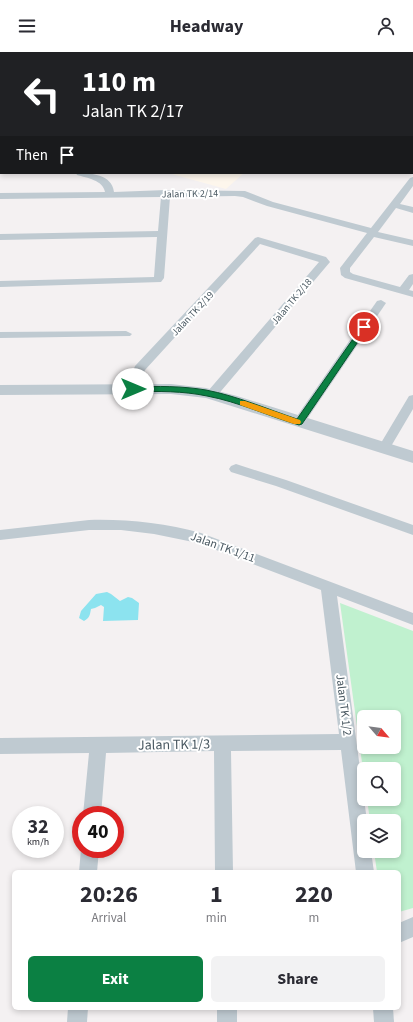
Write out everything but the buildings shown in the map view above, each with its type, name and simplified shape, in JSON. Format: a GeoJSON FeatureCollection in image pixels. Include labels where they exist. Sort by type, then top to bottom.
{"type":"FeatureCollection","features":[{"type":"Feature","properties":{"kind":"street"},"geometry":{"type":"LineString","coordinates":[[83,174],[102,180],[109,187],[110,194]]}},
{"type":"Feature","properties":{"kind":"street"},"geometry":{"type":"LineString","coordinates":[[413,180],[345,268],[345,273],[349,276],[408,293],[413,277]]}},
{"type":"Feature","properties":{"kind":"street"},"geometry":{"type":"LineString","coordinates":[[0,284],[153,281],[159,278],[166,193]]}},
{"type":"Feature","properties":{"kind":"street","name":"Jalan TK 2/14"},"geometry":{"type":"LineString","coordinates":[[0,196],[166,193],[245,194],[263,203],[413,243]]}},
{"type":"Feature","properties":{"kind":"street"},"geometry":{"type":"LineString","coordinates":[[394,205],[413,210]]}},
{"type":"Feature","properties":{"kind":"street"},"geometry":{"type":"LineString","coordinates":[[0,238],[162,234]]}},
{"type":"Feature","properties":{"kind":"street","name":"Jalan TK 2/19"},"geometry":{"type":"LineString","coordinates":[[133,389],[139,369],[258,240]]}},
{"type":"Feature","properties":{"kind":"street","name":"Jalan TK 2/18"},"geometry":{"type":"LineString","coordinates":[[212,394],[324,262],[322,259],[258,240]]}},
{"type":"Feature","properties":{"kind":"street"},"geometry":{"type":"LineString","coordinates":[[299,422],[381,303]]}},
{"type":"Feature","properties":{"kind":"street"},"geometry":{"type":"LineString","coordinates":[[0,335],[126,334]]}},
{"type":"Feature","properties":{"kind":"street"},"geometry":{"type":"LineString","coordinates":[[0,390],[171,389],[212,394],[413,458]]}},
{"type":"Feature","properties":{"kind":"street"},"geometry":{"type":"LineString","coordinates":[[384,448],[413,399]]}},
{"type":"Feature","properties":{"kind":"street"},"geometry":{"type":"LineString","coordinates":[[236,469],[281,483],[413,530]]}},
{"type":"Feature","properties":{"kind":"street","name":"Jalan TK 1/11"},"geometry":{"type":"LineString","coordinates":[[0,535],[80,526],[132,526],[180,532],[201,538],[413,619]]}},
{"type":"Feature","properties":{"kind":"street","name":"Jalan TK 1/2"},"geometry":{"type":"LineString","coordinates":[[328,586],[365,870]]}},
{"type":"Feature","properties":{"kind":"street","name":"Jalan TK 1/3"},"geometry":{"type":"LineString","coordinates":[[0,746],[348,742]]}},
{"type":"Feature","properties":{"kind":"street"},"geometry":{"type":"LineString","coordinates":[[222,743],[224,870]]}},
{"type":"Feature","properties":{"kind":"street"},"geometry":{"type":"LineString","coordinates":[[93,806],[98,744]]}},
{"type":"Feature","properties":{"kind":"street"},"geometry":{"type":"LineString","coordinates":[[88,870],[89,858]]}},
{"type":"Feature","properties":{"kind":"street"},"geometry":{"type":"LineString","coordinates":[[401,932],[413,927]]}},
{"type":"Feature","properties":{"kind":"street"},"geometry":{"type":"LineString","coordinates":[[77,1022],[78,1010]]}},
{"type":"Feature","properties":{"kind":"street"},"geometry":{"type":"LineString","coordinates":[[227,1010],[227,1022]]}},
{"type":"Feature","properties":{"kind":"street"},"geometry":{"type":"LineString","coordinates":[[383,1010],[384,1022]]}},
{"type":"Feature","properties":{"kind":"shaded area"},"geometry":{"type":"Polygon","coordinates":[[[172,174],[243,174],[226,189],[172,174]]]}},
{"type":"Feature","properties":{"kind":"green space"},"geometry":{"type":"Polygon","coordinates":[[[340,603],[413,631],[413,908],[401,911],[401,870],[377,870],[375,858],[401,858],[401,814],[369,814],[368,806],[401,806],[401,762],[362,762],[361,754],[401,754],[401,710],[357,710],[357,726],[340,603]]]}},
{"type":"Feature","properties":{"kind":"water"},"geometry":{"type":"Polygon","coordinates":[[[107,592],[120,601],[128,597],[139,603],[138,620],[103,621],[104,607],[101,605],[91,609],[89,617],[86,620],[84,621],[79,618],[81,611],[96,594],[107,592]]]}},
{"type":"Feature","properties":{"kind":"slow traffic"},"geometry":{"type":"LineString","coordinates":[[243,403],[297,422]]}},
{"type":"Feature","properties":{"kind":"route"},"geometry":{"type":"LineString","coordinates":[[133,389],[171,389],[206,393],[299,422],[364,327]]}}]}
